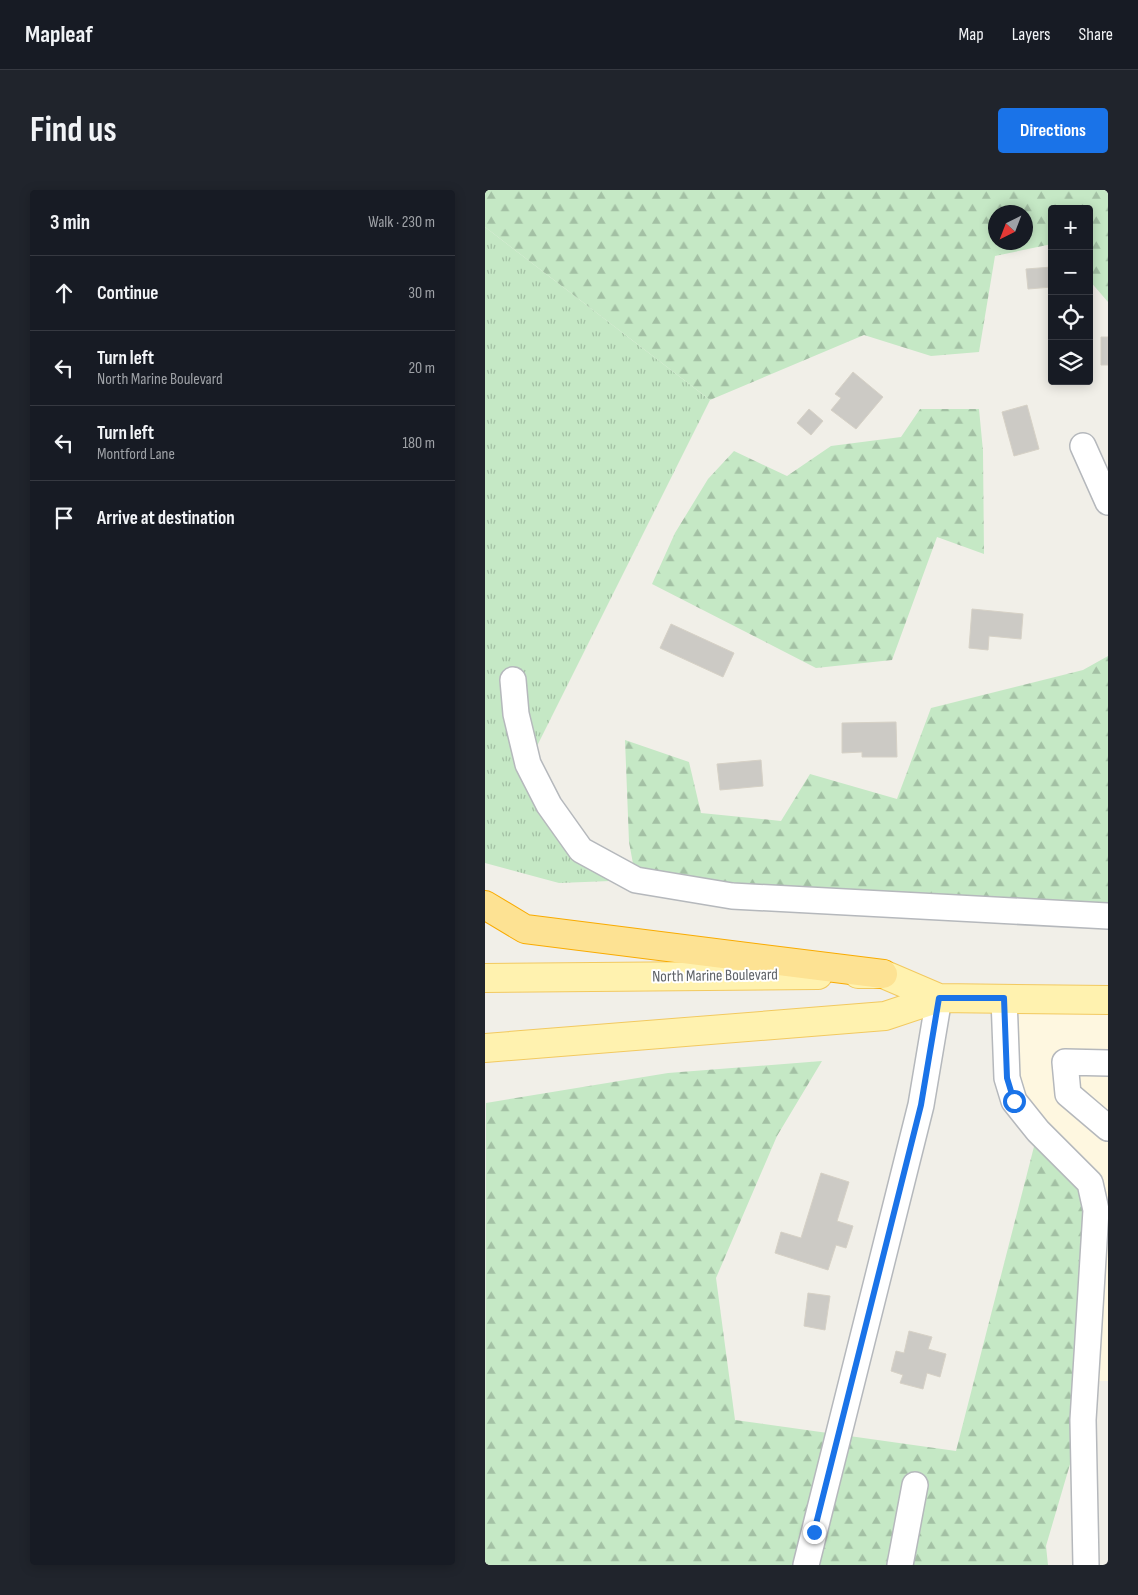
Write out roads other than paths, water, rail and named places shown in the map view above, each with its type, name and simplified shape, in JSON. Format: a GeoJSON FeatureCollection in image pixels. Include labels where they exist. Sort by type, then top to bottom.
{"type":"FeatureCollection","features":[{"type":"Feature","properties":{"kind":"highway"},"geometry":{"type":"LineString","coordinates":[[485,905],[525,929],[883,974]]}},
{"type":"Feature","properties":{"kind":"main road","name":"North Marine Boulevard"},"geometry":{"type":"LineString","coordinates":[[485,978],[883,974],[939,998]]}},
{"type":"Feature","properties":{"kind":"main road","name":"North Marine Boulevard"},"geometry":{"type":"LineString","coordinates":[[485,1048],[885,1016],[939,998],[1108,1000]]}},
{"type":"Feature","properties":{"kind":"street"},"geometry":{"type":"LineString","coordinates":[[1083,446],[1108,502]]}},
{"type":"Feature","properties":{"kind":"street"},"geometry":{"type":"LineString","coordinates":[[513,680],[516,714],[528,764],[549,805],[581,850],[636,880],[732,896],[1108,916]]}},
{"type":"Feature","properties":{"kind":"street"},"geometry":{"type":"LineString","coordinates":[[806,1565],[921,1105],[939,998]]}},
{"type":"Feature","properties":{"kind":"street"},"geometry":{"type":"LineString","coordinates":[[1004,998],[1007,1078],[1014,1101],[1037,1131],[1090,1183],[1096,1210],[1083,1420],[1086,1565]]}},
{"type":"Feature","properties":{"kind":"street"},"geometry":{"type":"LineString","coordinates":[[1108,1063],[1065,1062],[1068,1094],[1108,1128]]}},
{"type":"Feature","properties":{"kind":"street"},"geometry":{"type":"LineString","coordinates":[[900,1565],[915,1485]]}}]}
